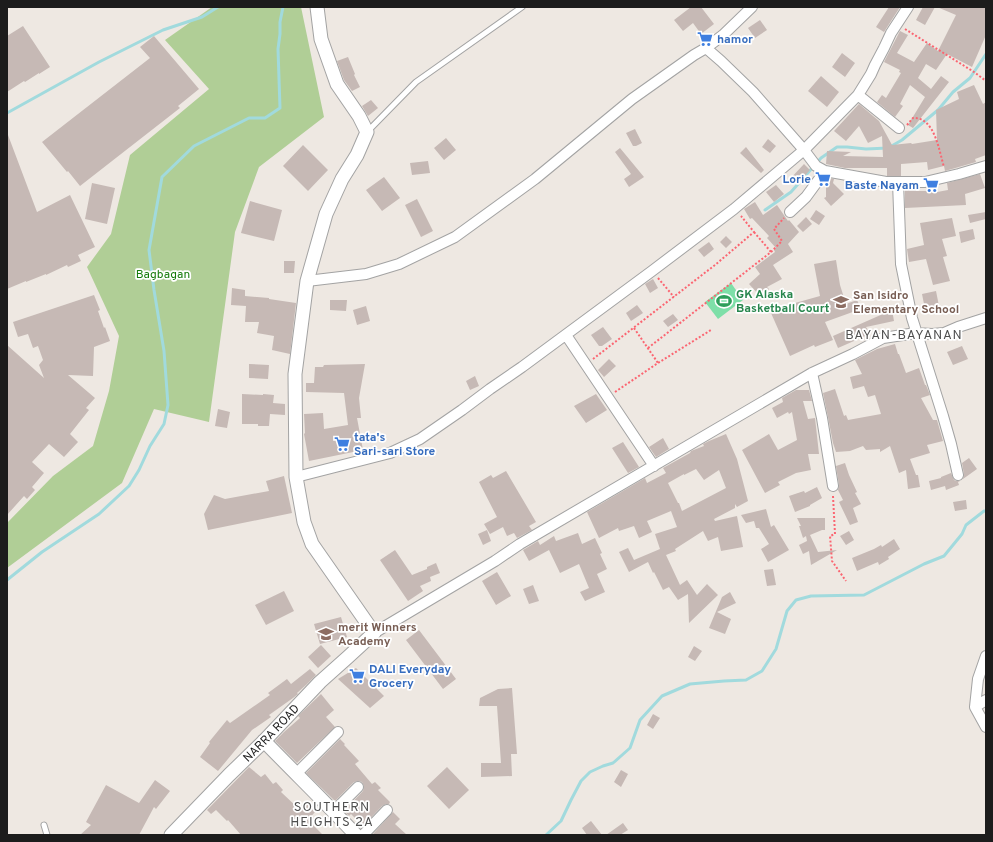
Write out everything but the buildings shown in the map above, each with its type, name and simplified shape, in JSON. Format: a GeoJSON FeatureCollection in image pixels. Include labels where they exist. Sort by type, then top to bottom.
{"type":"FeatureCollection","features":[{"type":"Feature","properties":{"kind":"street"},"geometry":{"type":"LineString","coordinates":[[317,7],[321,39],[337,84],[359,116],[367,132],[357,154],[342,179],[326,214],[307,281],[295,374],[296,476],[304,522],[312,544],[374,633],[495,561],[520,544],[812,372],[853,354],[883,338],[916,333],[944,333],[986,318]]}},
{"type":"Feature","properties":{"kind":"street"},"geometry":{"type":"LineString","coordinates":[[307,281],[366,274],[399,264],[454,237],[535,179],[632,99],[723,35],[752,7]]}},
{"type":"Feature","properties":{"kind":"street"},"geometry":{"type":"LineString","coordinates":[[296,476],[390,453],[420,439],[566,335],[734,209],[804,150],[858,94],[871,74],[897,24],[908,7]]}},
{"type":"Feature","properties":{"kind":"street"},"geometry":{"type":"LineString","coordinates":[[706,48],[753,92],[818,167],[886,182],[925,182],[986,166]]}},
{"type":"Feature","properties":{"kind":"street"},"geometry":{"type":"LineString","coordinates":[[858,94],[899,128]]}},
{"type":"Feature","properties":{"kind":"street"},"geometry":{"type":"LineString","coordinates":[[790,212],[806,198],[818,167]]}},
{"type":"Feature","properties":{"kind":"street"},"geometry":{"type":"LineString","coordinates":[[898,182],[901,264],[912,318],[943,416],[958,475]]}},
{"type":"Feature","properties":{"kind":"street"},"geometry":{"type":"LineString","coordinates":[[566,335],[654,466]]}},
{"type":"Feature","properties":{"kind":"street"},"geometry":{"type":"LineString","coordinates":[[812,372],[822,418],[833,486]]}},
{"type":"Feature","properties":{"kind":"street","name":"NARRA ROAD"},"geometry":{"type":"LineString","coordinates":[[171,835],[320,682],[374,633]]}},
{"type":"Feature","properties":{"kind":"street"},"geometry":{"type":"LineString","coordinates":[[986,656],[978,679],[976,707],[986,727]]}},
{"type":"Feature","properties":{"kind":"street"},"geometry":{"type":"LineString","coordinates":[[976,707],[986,700]]}},
{"type":"Feature","properties":{"kind":"street"},"geometry":{"type":"LineString","coordinates":[[296,774],[338,732]]}},
{"type":"Feature","properties":{"kind":"street"},"geometry":{"type":"LineString","coordinates":[[264,741],[356,835]]}},
{"type":"Feature","properties":{"kind":"street"},"geometry":{"type":"LineString","coordinates":[[334,811],[358,787]]}},
{"type":"Feature","properties":{"kind":"street"},"geometry":{"type":"LineString","coordinates":[[363,835],[387,810]]}},
{"type":"Feature","properties":{"kind":"lane"},"geometry":{"type":"LineString","coordinates":[[367,132],[416,82],[522,7]]}},
{"type":"Feature","properties":{"kind":"lane"},"geometry":{"type":"LineString","coordinates":[[44,825],[47,835]]}},
{"type":"Feature","properties":{"kind":"path"},"geometry":{"type":"LineString","coordinates":[[897,24],[986,81]]}},
{"type":"Feature","properties":{"kind":"path"},"geometry":{"type":"LineString","coordinates":[[899,128],[905,128],[913,118],[917,118],[928,124],[935,137],[946,177]]}},
{"type":"Feature","properties":{"kind":"path"},"geometry":{"type":"LineString","coordinates":[[734,209],[770,252]]}},
{"type":"Feature","properties":{"kind":"path"},"geometry":{"type":"LineString","coordinates":[[648,348],[782,241],[774,229],[790,212]]}},
{"type":"Feature","properties":{"kind":"path"},"geometry":{"type":"LineString","coordinates":[[585,364],[715,265],[754,232]]}},
{"type":"Feature","properties":{"kind":"path"},"geometry":{"type":"LineString","coordinates":[[652,271],[674,297]]}},
{"type":"Feature","properties":{"kind":"path"},"geometry":{"type":"LineString","coordinates":[[634,328],[658,363]]}},
{"type":"Feature","properties":{"kind":"path"},"geometry":{"type":"LineString","coordinates":[[608,397],[658,363],[711,330]]}},
{"type":"Feature","properties":{"kind":"path"},"geometry":{"type":"LineString","coordinates":[[833,486],[835,534],[830,536],[832,561],[846,581]]}},
{"type":"Feature","properties":{"kind":"green space","name":"Bagbagan"},"geometry":{"type":"Polygon","coordinates":[[[212,7],[301,7],[324,117],[259,167],[235,232],[209,422],[154,409],[122,483],[7,568],[7,523],[53,476],[93,446],[109,391],[119,336],[87,267],[111,234],[130,155],[209,89],[165,40],[212,7]]]}},
{"type":"Feature","properties":{"kind":"green space","name":"GK Alaska Basketball Court"},"geometry":{"type":"Polygon","coordinates":[[[731,283],[743,300],[718,319],[705,302],[731,283]]]}},
{"type":"Feature","properties":{"kind":"waterway"},"geometry":{"type":"LineString","coordinates":[[7,113],[99,62],[163,30],[202,17],[218,7]]}},
{"type":"Feature","properties":{"kind":"waterway"},"geometry":{"type":"LineString","coordinates":[[7,580],[42,552],[99,514],[129,486],[139,470],[150,446],[164,424],[168,405],[164,351],[149,250],[162,177],[194,146],[249,118],[265,118],[280,108],[278,49],[280,22],[283,7]]}},
{"type":"Feature","properties":{"kind":"waterway"},"geometry":{"type":"LineString","coordinates":[[765,210],[791,192],[821,158],[837,147],[866,149],[888,148],[902,140],[938,110],[953,92],[970,78],[986,54]]}},
{"type":"Feature","properties":{"kind":"waterway"},"geometry":{"type":"LineString","coordinates":[[546,835],[561,821],[581,781],[590,772],[613,763],[630,748],[640,720],[662,696],[690,684],[746,680],[762,671],[776,649],[787,611],[796,600],[811,596],[864,595],[924,564],[944,556],[962,534],[966,525],[986,511]]}},
{"type":"Feature","properties":{"kind":"place","name":"hamor"},"geometry":{"type":"Point","coordinates":[705,39]}},
{"type":"Feature","properties":{"kind":"place","name":"Lorie"},"geometry":{"type":"Point","coordinates":[823,179]}},
{"type":"Feature","properties":{"kind":"place","name":"Baste Nayam"},"geometry":{"type":"Point","coordinates":[931,185]}},
{"type":"Feature","properties":{"kind":"place","name":"GK Alaska Basketball Court"},"geometry":{"type":"Point","coordinates":[724,301]}},
{"type":"Feature","properties":{"kind":"place","name":"San Isidro Elementary School"},"geometry":{"type":"Point","coordinates":[841,302]}},
{"type":"Feature","properties":{"kind":"place","name":"tata's Sari-sari Store"},"geometry":{"type":"Point","coordinates":[342,444]}},
{"type":"Feature","properties":{"kind":"place","name":"merit Winners Academy"},"geometry":{"type":"Point","coordinates":[326,634]}},
{"type":"Feature","properties":{"kind":"place","name":"DALI Everyday Grocery"},"geometry":{"type":"Point","coordinates":[357,676]}},
{"type":"Feature","properties":{"kind":"district","name":"BAYAN-BAYANAN"},"geometry":{"type":"Point","coordinates":[904,334]}},
{"type":"Feature","properties":{"kind":"district","name":"SOUTHERN HEIGHTS 2A"},"geometry":{"type":"Point","coordinates":[332,814]}}]}
